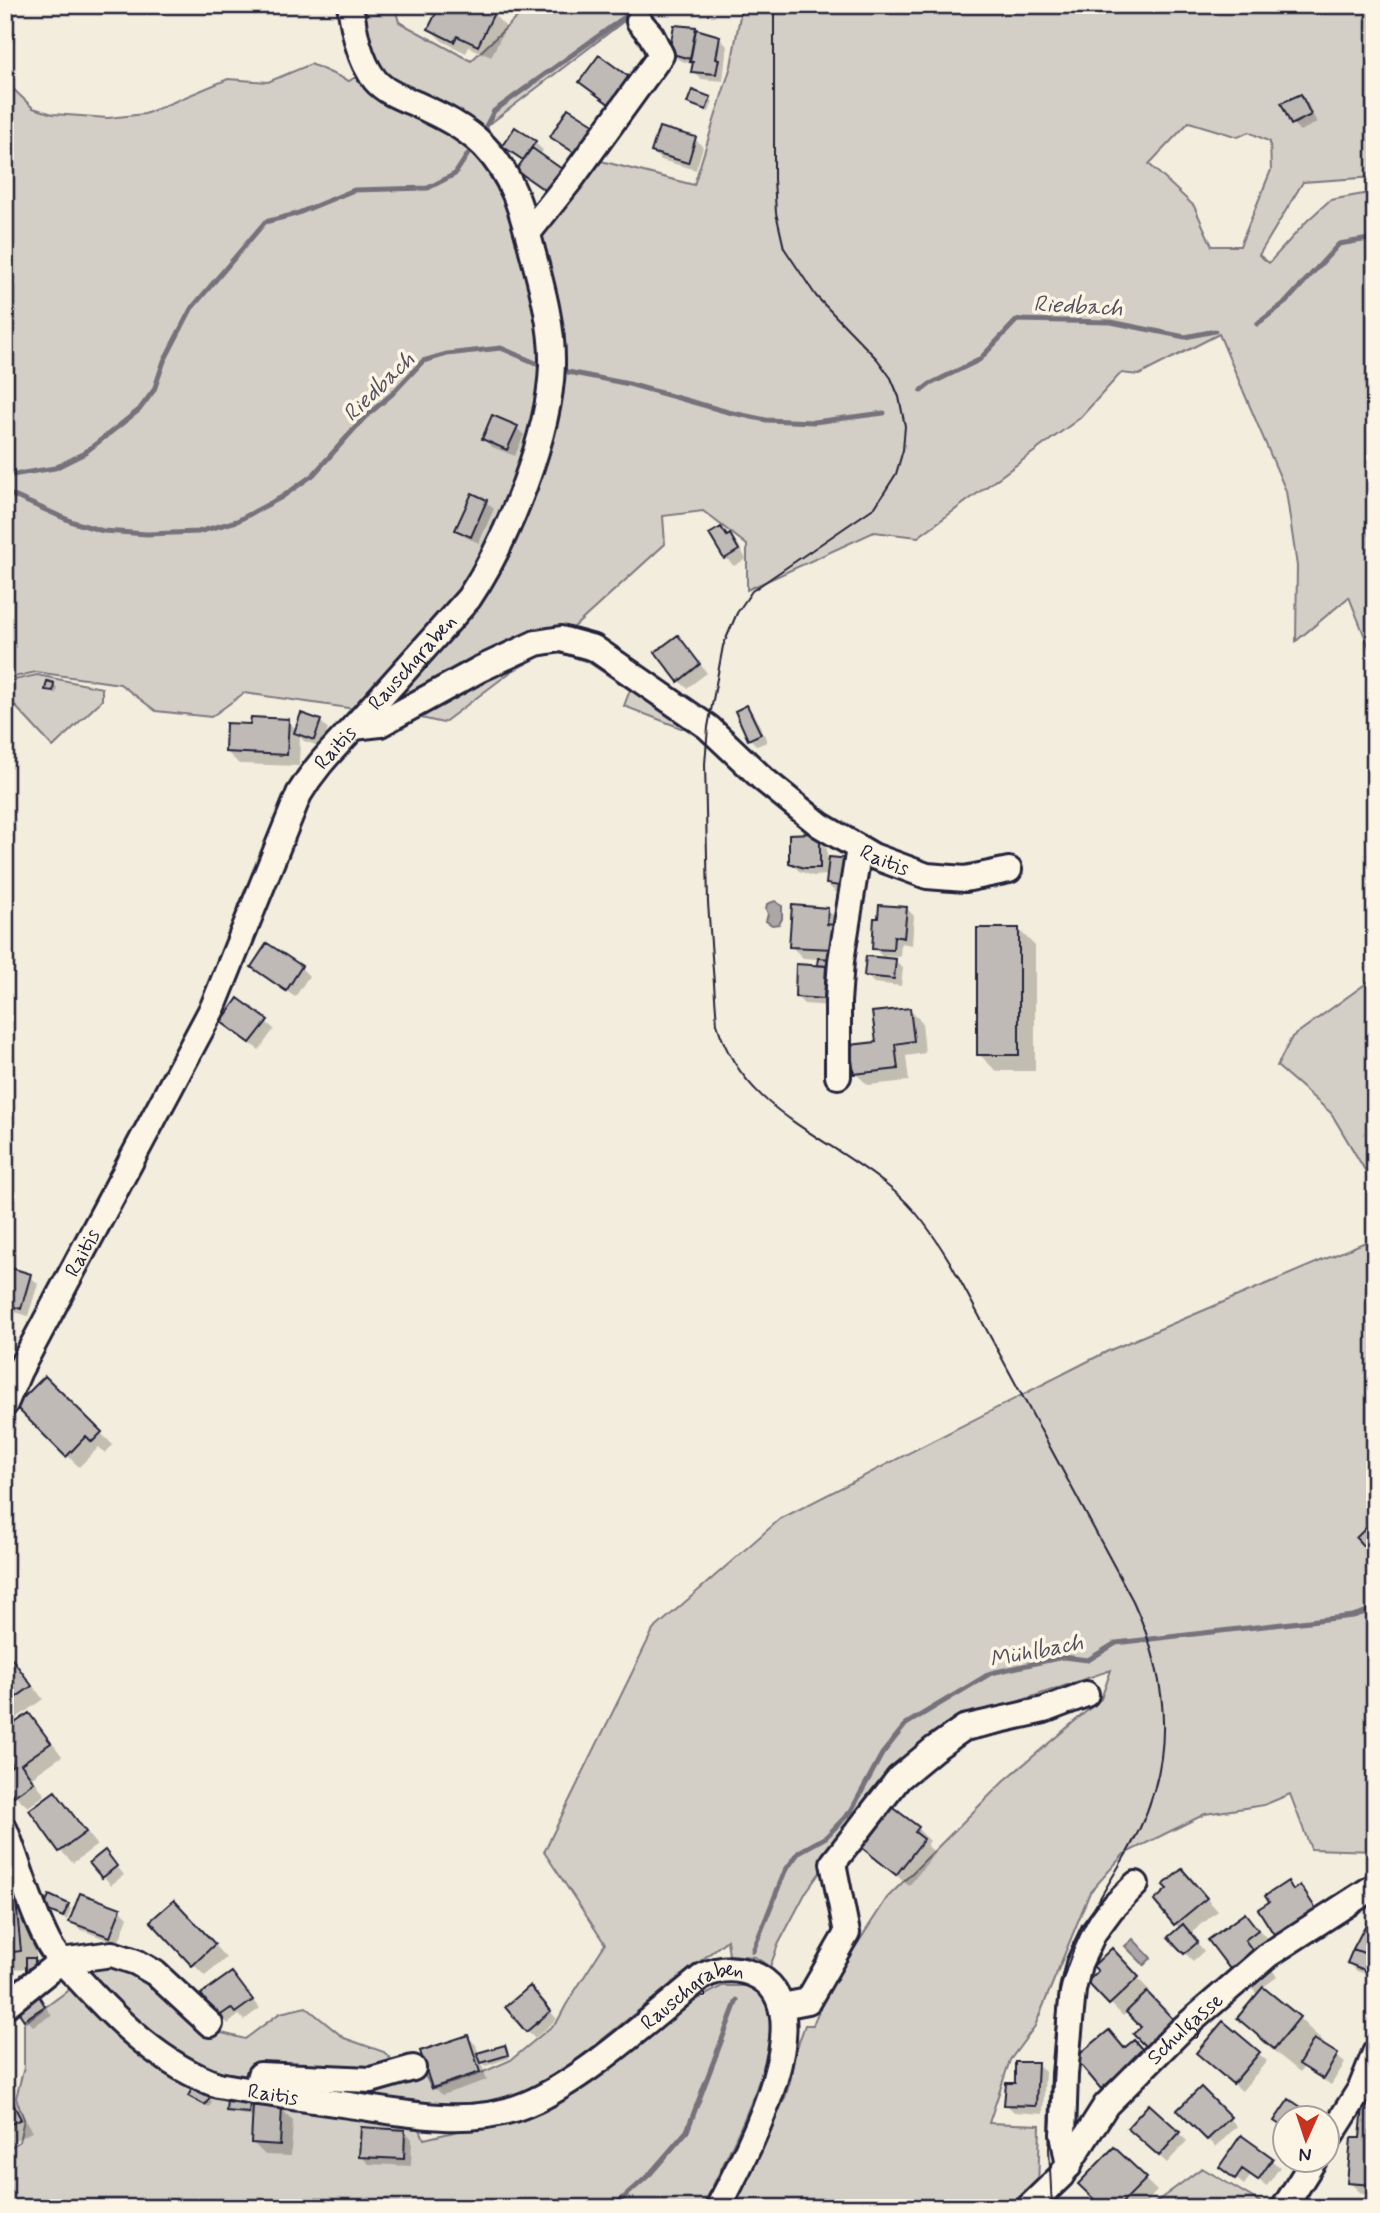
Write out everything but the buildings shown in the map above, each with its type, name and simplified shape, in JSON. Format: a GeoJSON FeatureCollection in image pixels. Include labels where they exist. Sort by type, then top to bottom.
{"type":"FeatureCollection","features":[{"type":"Feature","properties":{"kind":"street","name":"Rauschgraben"},"geometry":{"type":"LineString","coordinates":[[350,5],[361,51],[376,81],[388,90],[457,125],[481,143],[495,158],[510,182],[519,200],[545,306],[552,367],[545,422],[526,479],[493,557],[469,598],[354,727]]}},
{"type":"Feature","properties":{"kind":"street"},"geometry":{"type":"LineString","coordinates":[[528,233],[572,178],[661,55],[651,35],[639,21]]}},
{"type":"Feature","properties":{"kind":"street","name":"Raitis"},"geometry":{"type":"LineString","coordinates":[[5,1404],[19,1371],[213,1007],[299,794],[316,766],[354,727],[380,724],[480,669],[536,643],[561,639],[594,648],[708,727],[763,779],[810,817],[873,856],[927,876],[965,879],[1009,870]]}},
{"type":"Feature","properties":{"kind":"street"},"geometry":{"type":"LineString","coordinates":[[838,1076],[841,961],[859,848]]}},
{"type":"Feature","properties":{"kind":"street"},"geometry":{"type":"LineString","coordinates":[[718,2208],[771,2096],[784,2030],[782,2006],[808,2001],[846,1933],[832,1863],[899,1778],[964,1728],[1044,1710],[1086,1693]]}},
{"type":"Feature","properties":{"kind":"street","name":"Raitis"},"geometry":{"type":"LineString","coordinates":[[5,1830],[45,1936],[61,1961],[98,2000],[139,2037],[175,2065],[198,2078],[218,2085],[256,2092],[429,2117],[489,2116],[527,2105]]}},
{"type":"Feature","properties":{"kind":"street"},"geometry":{"type":"LineString","coordinates":[[1069,2166],[1063,2134],[1065,2074],[1073,1990],[1079,1964],[1094,1932],[1111,1909],[1136,1884]]}},
{"type":"Feature","properties":{"kind":"street","name":"Schulgasse"},"geometry":{"type":"LineString","coordinates":[[1028,2208],[1069,2166],[1106,2105],[1181,2030],[1268,1955],[1375,1886]]}},
{"type":"Feature","properties":{"kind":"street"},"geometry":{"type":"LineString","coordinates":[[5,2006],[61,1961],[112,1954],[136,1962],[162,1978],[210,2024]]}},
{"type":"Feature","properties":{"kind":"street","name":"Rauschgraben"},"geometry":{"type":"LineString","coordinates":[[527,2105],[558,2088],[604,2056],[703,1976],[715,1970],[737,1970],[758,1976],[769,1984],[782,2006]]}},
{"type":"Feature","properties":{"kind":"street"},"geometry":{"type":"LineString","coordinates":[[1342,2119],[1362,2088],[1375,2053]]}},
{"type":"Feature","properties":{"kind":"street"},"geometry":{"type":"LineString","coordinates":[[256,2092],[260,2074],[371,2080],[413,2068]]}},
{"type":"Feature","properties":{"kind":"street"},"geometry":{"type":"LineString","coordinates":[[1284,2208],[1306,2174]]}},
{"type":"Feature","properties":{"kind":"shaded area"},"geometry":{"type":"Polygon","coordinates":[[[341,5],[394,5],[399,22],[471,61],[530,5],[645,5],[487,126],[524,256],[593,159],[694,185],[731,66],[742,5],[1375,5],[1375,177],[1303,182],[1259,255],[1269,263],[1330,200],[1375,192],[1375,662],[1349,597],[1296,641],[1297,566],[1286,491],[1219,334],[1139,375],[1121,373],[1080,418],[918,537],[874,532],[747,590],[747,545],[703,511],[663,516],[665,544],[573,628],[697,728],[681,728],[624,706],[630,690],[588,662],[552,650],[512,671],[443,723],[421,718],[402,703],[355,709],[244,693],[211,717],[156,711],[120,684],[36,672],[5,679],[5,81],[33,108],[53,114],[108,118],[145,114],[228,79],[268,82],[311,64],[349,81],[357,76],[344,32],[341,5]],[[1189,122],[1149,164],[1194,206],[1212,246],[1240,246],[1271,170],[1270,142],[1249,132],[1238,137],[1189,122]]]}},
{"type":"Feature","properties":{"kind":"shaded area"},"geometry":{"type":"Polygon","coordinates":[[[37,675],[102,688],[102,700],[53,747],[5,695],[5,682],[37,675]]]}},
{"type":"Feature","properties":{"kind":"shaded area"},"geometry":{"type":"Polygon","coordinates":[[[775,901],[782,906],[782,919],[779,924],[772,925],[766,921],[766,909],[767,904],[775,901]]]}},
{"type":"Feature","properties":{"kind":"shaded area"},"geometry":{"type":"Polygon","coordinates":[[[1375,977],[1375,1187],[1331,1113],[1277,1066],[1292,1037],[1375,977]]]}},
{"type":"Feature","properties":{"kind":"shaded area"},"geometry":{"type":"Polygon","coordinates":[[[1375,1238],[1375,1851],[1311,1849],[1290,1794],[1264,1805],[1205,1814],[1124,1854],[1090,1892],[1035,2026],[1010,2060],[989,2123],[1040,2125],[1038,2189],[1017,2208],[734,2208],[785,2098],[793,2059],[805,2025],[813,2025],[838,1964],[843,1966],[887,1898],[1004,1781],[1101,1699],[1111,1670],[957,1722],[866,1808],[806,1892],[778,1945],[770,1967],[755,1957],[729,1955],[727,1940],[554,2078],[529,2093],[507,2101],[479,2105],[409,2102],[424,2139],[535,2113],[687,2005],[722,1986],[751,1986],[766,2002],[770,2023],[768,2048],[750,2106],[702,2208],[5,2208],[5,2150],[19,2142],[24,2119],[16,2098],[24,2067],[24,2023],[74,1986],[87,1962],[148,1973],[214,2031],[245,2039],[280,2013],[306,2007],[344,2038],[384,2052],[397,2065],[400,2081],[424,2073],[432,2089],[479,2074],[511,2060],[557,2022],[605,1944],[544,1852],[653,1630],[780,1519],[1108,1351],[1375,1238]]]}},
{"type":"Feature","properties":{"kind":"shaded area"},"geometry":{"type":"Polygon","coordinates":[[[1133,1939],[1151,1958],[1144,1965],[1125,1946],[1133,1939]]]}},
{"type":"Feature","properties":{"kind":"shaded area"},"geometry":{"type":"Polygon","coordinates":[[[1202,2168],[1270,2208],[1148,2208],[1202,2168]]]}},
{"type":"Feature","properties":{"kind":"waterway","name":"Riedbach"},"geometry":{"type":"LineString","coordinates":[[633,9],[636,5]]}},
{"type":"Feature","properties":{"kind":"waterway","name":"Riedbach"},"geometry":{"type":"LineString","coordinates":[[486,126],[494,111],[626,16]]}},
{"type":"Feature","properties":{"kind":"waterway","name":"Riedbach"},"geometry":{"type":"LineString","coordinates":[[5,476],[55,468],[83,454],[139,410],[154,390],[164,361],[191,309],[265,222],[296,214],[354,190],[428,188],[455,174],[468,154]]}},
{"type":"Feature","properties":{"kind":"waterway","name":"Riedbach"},"geometry":{"type":"LineString","coordinates":[[1257,324],[1286,302],[1339,244],[1375,238]]}},
{"type":"Feature","properties":{"kind":"waterway","name":"Riedbach"},"geometry":{"type":"LineString","coordinates":[[921,391],[979,360],[1017,320],[1111,322],[1185,337],[1215,331]]}},
{"type":"Feature","properties":{"kind":"waterway","name":"Riedbach"},"geometry":{"type":"LineString","coordinates":[[5,492],[73,522],[103,531],[147,534],[198,532],[237,521],[282,497],[313,475],[364,418],[392,394],[423,361],[447,354],[501,348],[545,367]]}},
{"type":"Feature","properties":{"kind":"waterway","name":"Riedbach"},"geometry":{"type":"LineString","coordinates":[[558,370],[629,384],[766,420],[814,422],[884,413]]}},
{"type":"Feature","properties":{"kind":"waterway","name":"Mühlbach"},"geometry":{"type":"LineString","coordinates":[[753,1951],[785,1871],[799,1852],[826,1837],[851,1811],[882,1754],[906,1724],[991,1673],[1063,1657],[1088,1660],[1116,1643],[1353,1616],[1375,1609]]}},
{"type":"Feature","properties":{"kind":"waterway","name":"Mühlbach"},"geometry":{"type":"LineString","coordinates":[[612,2208],[649,2175],[687,2131],[737,2000]]}},
{"type":"Feature","properties":{"kind":"tram line"},"geometry":{"type":"LineString","coordinates":[[774,5],[774,179],[776,213],[784,248],[816,296],[877,359],[891,378],[899,397],[905,426],[903,450],[896,474],[875,507],[752,591],[737,613],[723,646],[708,727],[705,764],[708,903],[717,1024],[729,1054],[746,1079],[766,1100],[889,1187],[907,1203],[930,1231],[950,1262],[1133,1601],[1155,1664],[1163,1727],[1155,1789],[1144,1820],[1077,1941],[1058,2000],[1049,2149],[1052,2208]]}}]}
